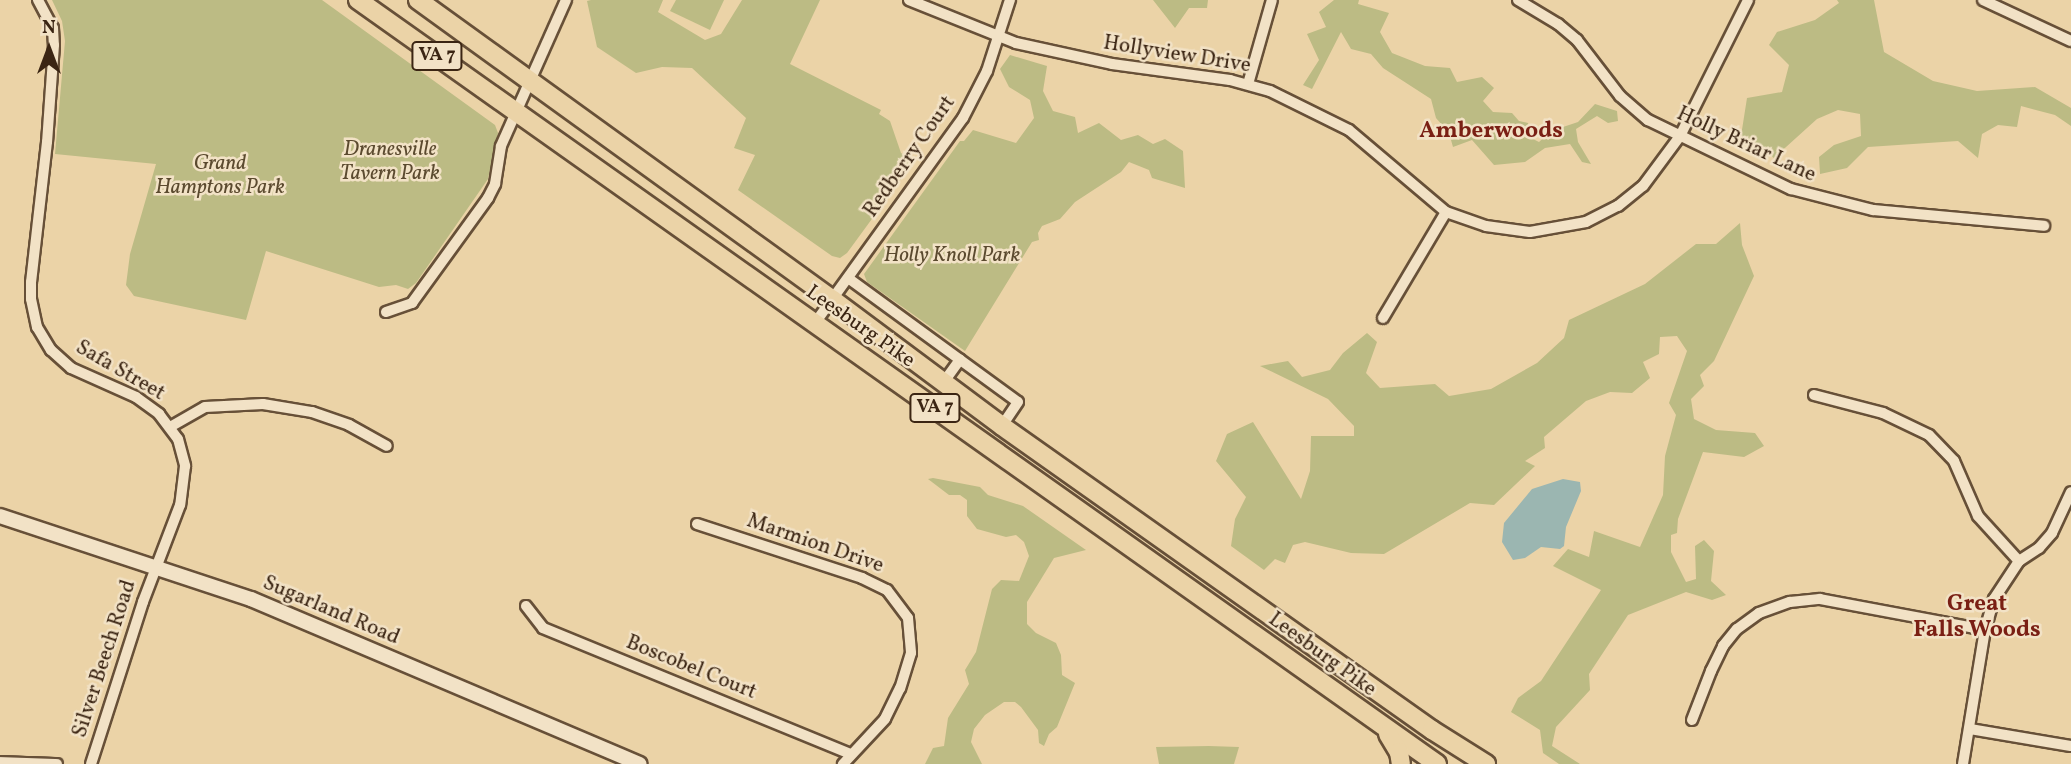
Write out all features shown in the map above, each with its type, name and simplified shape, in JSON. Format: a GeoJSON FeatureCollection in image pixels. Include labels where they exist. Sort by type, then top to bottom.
{"type":"FeatureCollection","features":[{"type":"Feature","properties":{"kind":"highway","name":"Leesburg Pike"},"geometry":{"type":"LineString","coordinates":[[358,0],[1437,764]]}},
{"type":"Feature","properties":{"kind":"highway","name":"Leesburg Pike"},"geometry":{"type":"LineString","coordinates":[[418,0],[833,300],[1002,426],[1432,730],[1486,764]]}},
{"type":"Feature","properties":{"kind":"highway"},"geometry":{"type":"LineString","coordinates":[[1385,728],[1399,752],[1401,764]]}},
{"type":"Feature","properties":{"kind":"street","name":"Safa Street"},"geometry":{"type":"LineString","coordinates":[[38,0],[52,28],[54,45],[47,142],[31,282],[37,327],[51,351],[71,368],[136,397],[159,414],[170,427],[182,452],[185,481],[180,505],[156,567]]}},
{"type":"Feature","properties":{"kind":"street"},"geometry":{"type":"LineString","coordinates":[[386,312],[412,303],[488,198],[495,184],[501,146],[566,0]]}},
{"type":"Feature","properties":{"kind":"street","name":"Hollyview Drive"},"geometry":{"type":"LineString","coordinates":[[909,0],[999,38],[1070,57],[1248,84],[1298,103],[1349,130],[1447,212],[1486,226],[1520,232],[1550,231],[1586,222],[1618,206],[1643,186],[1679,136],[1748,0]]}},
{"type":"Feature","properties":{"kind":"street","name":"Redberry Court"},"geometry":{"type":"LineString","coordinates":[[815,323],[963,118],[979,90],[1010,0]]}},
{"type":"Feature","properties":{"kind":"street"},"geometry":{"type":"LineString","coordinates":[[1248,84],[1272,0]]}},
{"type":"Feature","properties":{"kind":"street","name":"Holly Briar Lane"},"geometry":{"type":"LineString","coordinates":[[1518,0],[1558,24],[1577,40],[1609,84],[1633,109],[1679,136],[1783,186],[1830,202],[1899,214],[2044,226]]}},
{"type":"Feature","properties":{"kind":"street"},"geometry":{"type":"LineString","coordinates":[[1983,0],[2071,41]]}},
{"type":"Feature","properties":{"kind":"street"},"geometry":{"type":"LineString","coordinates":[[1383,318],[1447,212]]}},
{"type":"Feature","properties":{"kind":"street"},"geometry":{"type":"LineString","coordinates":[[848,278],[1018,402],[1002,426]]}},
{"type":"Feature","properties":{"kind":"street"},"geometry":{"type":"LineString","coordinates":[[943,383],[960,360]]}},
{"type":"Feature","properties":{"kind":"street"},"geometry":{"type":"LineString","coordinates":[[1814,395],[1883,413],[1929,435],[1954,461],[1978,516],[2020,561]]}},
{"type":"Feature","properties":{"kind":"street"},"geometry":{"type":"LineString","coordinates":[[170,427],[205,407],[263,404],[312,412],[349,425],[387,446]]}},
{"type":"Feature","properties":{"kind":"street"},"geometry":{"type":"LineString","coordinates":[[1963,764],[1986,630],[1994,599],[2020,561],[2039,548],[2052,533],[2066,509],[2071,492]]}},
{"type":"Feature","properties":{"kind":"street","name":"Sugarland Road"},"geometry":{"type":"LineString","coordinates":[[0,516],[108,554],[251,599],[639,764]]}},
{"type":"Feature","properties":{"kind":"street","name":"Marmion Drive"},"geometry":{"type":"LineString","coordinates":[[697,524],[862,578],[887,590],[908,618],[911,653],[901,688],[886,719],[847,759]]}},
{"type":"Feature","properties":{"kind":"street","name":"Silver Beech Road"},"geometry":{"type":"LineString","coordinates":[[90,764],[156,567]]}},
{"type":"Feature","properties":{"kind":"street"},"geometry":{"type":"LineString","coordinates":[[1692,720],[1723,646],[1737,629],[1759,614],[1790,602],[1819,599],[1986,630]]}},
{"type":"Feature","properties":{"kind":"street","name":"Boscobel Court"},"geometry":{"type":"LineString","coordinates":[[526,606],[543,628],[847,759]]}},
{"type":"Feature","properties":{"kind":"street"},"geometry":{"type":"LineString","coordinates":[[1970,729],[2071,746]]}},
{"type":"Feature","properties":{"kind":"street"},"geometry":{"type":"LineString","coordinates":[[0,762],[57,764]]}},
{"type":"Feature","properties":{"kind":"green space","name":"Dranesville Tavern Park"},"geometry":{"type":"Polygon","coordinates":[[[52,0],[322,0],[495,125],[498,133],[488,179],[416,283],[408,289],[396,285],[379,287],[266,251],[246,320],[134,296],[126,285],[130,254],[156,164],[55,154],[65,41],[62,21],[52,0]]]}},
{"type":"Feature","properties":{"kind":"green space"},"geometry":{"type":"Polygon","coordinates":[[[663,0],[658,12],[705,40],[721,34],[742,0],[820,0],[790,64],[881,110],[879,114],[890,121],[901,153],[915,160],[847,253],[840,258],[832,256],[738,190],[755,155],[734,148],[746,118],[692,68],[662,67],[636,73],[597,47],[587,1],[663,0]]]}},
{"type":"Feature","properties":{"kind":"green space"},"geometry":{"type":"Polygon","coordinates":[[[676,0],[724,0],[710,30],[670,11],[676,0]]]}},
{"type":"Feature","properties":{"kind":"green space"},"geometry":{"type":"Polygon","coordinates":[[[1153,0],[1208,0],[1207,8],[1189,8],[1175,28],[1153,0]]]}},
{"type":"Feature","properties":{"kind":"green space"},"geometry":{"type":"Polygon","coordinates":[[[1334,0],[1359,0],[1358,4],[1389,13],[1380,32],[1392,53],[1425,66],[1450,68],[1457,82],[1482,77],[1494,88],[1483,101],[1493,112],[1512,113],[1519,121],[1528,123],[1529,137],[1539,142],[1551,131],[1578,122],[1595,104],[1617,111],[1618,121],[1608,123],[1597,116],[1576,129],[1578,142],[1591,164],[1582,162],[1570,144],[1545,148],[1525,162],[1494,165],[1472,140],[1453,147],[1449,133],[1436,118],[1431,99],[1383,68],[1371,54],[1351,49],[1341,32],[1312,89],[1303,85],[1319,60],[1307,34],[1326,27],[1319,12],[1334,0]]]}},
{"type":"Feature","properties":{"kind":"green space"},"geometry":{"type":"Polygon","coordinates":[[[1837,0],[1874,0],[1884,52],[1933,81],[1977,91],[2035,87],[2071,108],[2071,126],[2055,115],[2021,106],[2017,127],[1998,125],[1982,134],[1978,158],[1958,141],[1868,147],[1847,168],[1820,174],[1819,157],[1834,145],[1861,136],[1860,114],[1838,110],[1817,119],[1774,158],[1741,136],[1747,98],[1782,92],[1789,65],[1769,45],[1777,32],[1815,20],[1839,3],[1837,0]]]}},
{"type":"Feature","properties":{"kind":"green space","name":"Holly Knoll Park"},"geometry":{"type":"Polygon","coordinates":[[[1010,55],[1047,66],[1043,91],[1053,111],[1075,117],[1078,133],[1099,123],[1121,140],[1138,135],[1153,144],[1165,139],[1183,151],[1185,188],[1152,178],[1149,170],[1129,162],[1121,172],[1075,202],[1060,219],[1042,226],[1038,233],[1039,240],[1032,242],[965,351],[867,282],[864,274],[960,141],[964,141],[973,130],[1016,143],[1034,118],[1030,100],[1009,87],[1000,69],[1010,55]]]}},
{"type":"Feature","properties":{"kind":"green space"},"geometry":{"type":"Polygon","coordinates":[[[1740,223],[1742,245],[1754,276],[1714,361],[1700,375],[1704,386],[1691,399],[1694,419],[1716,430],[1755,433],[1764,446],[1744,457],[1703,452],[1678,519],[1677,533],[1671,535],[1671,552],[1686,582],[1696,579],[1695,546],[1704,540],[1714,551],[1711,581],[1726,595],[1712,600],[1686,592],[1628,615],[1589,674],[1590,690],[1556,727],[1552,746],[1580,764],[1559,764],[1543,753],[1540,730],[1511,712],[1518,698],[1541,681],[1601,590],[1553,566],[1568,549],[1589,557],[1594,531],[1640,547],[1663,495],[1665,456],[1676,415],[1669,403],[1687,351],[1677,336],[1660,337],[1659,354],[1643,362],[1650,378],[1632,393],[1610,392],[1586,401],[1544,437],[1545,448],[1525,461],[1535,466],[1494,505],[1470,503],[1384,554],[1351,553],[1305,542],[1293,545],[1285,563],[1275,559],[1264,570],[1231,546],[1235,519],[1246,497],[1216,461],[1227,434],[1253,422],[1301,499],[1310,471],[1311,436],[1354,436],[1354,426],[1328,399],[1260,366],[1288,361],[1302,377],[1330,370],[1343,353],[1367,333],[1377,342],[1366,373],[1380,388],[1435,384],[1449,396],[1491,389],[1537,363],[1564,338],[1569,320],[1645,284],[1696,244],[1716,244],[1740,223]]]}},
{"type":"Feature","properties":{"kind":"green space"},"geometry":{"type":"Polygon","coordinates":[[[928,479],[980,487],[988,495],[1023,506],[1086,550],[1054,558],[1027,602],[1027,624],[1036,633],[1056,643],[1061,655],[1062,675],[1075,683],[1057,727],[1049,734],[1044,746],[1039,743],[1038,730],[1021,707],[1015,702],[1004,702],[985,715],[974,729],[971,742],[982,764],[925,764],[933,748],[944,746],[948,718],[969,684],[965,670],[976,652],[992,589],[1001,580],[1019,581],[1029,556],[1024,542],[1016,535],[1006,537],[977,529],[967,516],[967,500],[960,495],[949,495],[928,479]]]}},
{"type":"Feature","properties":{"kind":"green space"},"geometry":{"type":"Polygon","coordinates":[[[1156,747],[1239,747],[1234,764],[1159,764],[1156,747]]]}},
{"type":"Feature","properties":{"kind":"water"},"geometry":{"type":"Polygon","coordinates":[[[1563,479],[1580,482],[1581,491],[1566,527],[1564,546],[1560,549],[1541,547],[1525,558],[1513,560],[1502,542],[1504,523],[1532,489],[1563,479]]]}},
{"type":"Feature","properties":{"kind":"district","name":"Amberwoods"},"geometry":{"type":"Point","coordinates":[1491,131]}},
{"type":"Feature","properties":{"kind":"district","name":"Great Falls Woods"},"geometry":{"type":"Point","coordinates":[1977,617]}},
{"type":"Feature","properties":{"kind":"park label","name":"Grand Hamptons Park"},"geometry":{"type":"Point","coordinates":[220,176]}}]}
